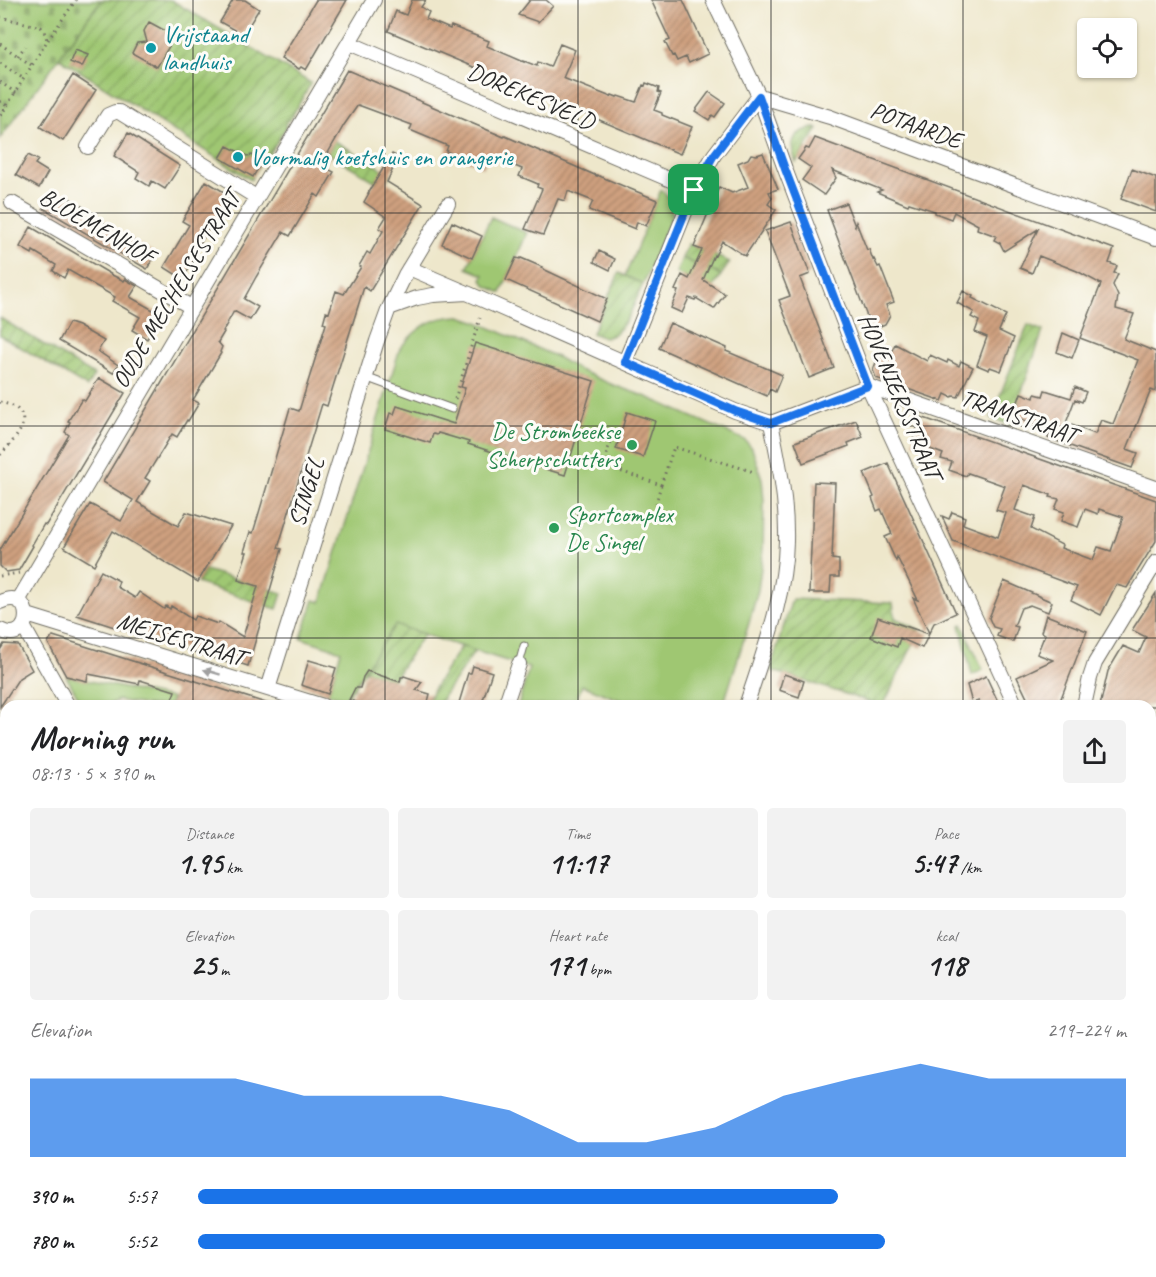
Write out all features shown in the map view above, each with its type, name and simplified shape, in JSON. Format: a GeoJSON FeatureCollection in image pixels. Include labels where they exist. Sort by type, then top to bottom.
{"type":"FeatureCollection","features":[{"type":"Feature","properties":{"kind":"street","name":"OUDE MECHELSESTRAAT"},"geometry":{"type":"LineString","coordinates":[[18,601],[374,0]]}},
{"type":"Feature","properties":{"kind":"street"},"geometry":{"type":"LineString","coordinates":[[625,362],[694,190],[714,155],[759,96],[713,0]]}},
{"type":"Feature","properties":{"kind":"street","name":"DOREKESVELD"},"geometry":{"type":"LineString","coordinates":[[349,43],[694,190]]}},
{"type":"Feature","properties":{"kind":"street","name":"POTAARDE"},"geometry":{"type":"LineString","coordinates":[[759,96],[830,117],[1156,238]]}},
{"type":"Feature","properties":{"kind":"street","name":"HOVENIERSSTRAAT"},"geometry":{"type":"LineString","coordinates":[[759,96],[868,386],[1013,700]]}},
{"type":"Feature","properties":{"kind":"street"},"geometry":{"type":"LineString","coordinates":[[88,147],[108,115],[119,112],[256,197]]}},
{"type":"Feature","properties":{"kind":"street","name":"BLOEMENHOF"},"geometry":{"type":"LineString","coordinates":[[12,203],[191,307]]}},
{"type":"Feature","properties":{"kind":"street","name":"SINGEL"},"geometry":{"type":"LineString","coordinates":[[268,689],[365,377],[389,308],[448,204]]}},
{"type":"Feature","properties":{"kind":"street"},"geometry":{"type":"LineString","coordinates":[[410,268],[735,411],[771,423],[868,386]]}},
{"type":"Feature","properties":{"kind":"street"},"geometry":{"type":"LineString","coordinates":[[389,308],[417,298],[467,293]]}},
{"type":"Feature","properties":{"kind":"street","name":"TRAMSTRAAT"},"geometry":{"type":"LineString","coordinates":[[868,386],[1156,488]]}},
{"type":"Feature","properties":{"kind":"street"},"geometry":{"type":"LineString","coordinates":[[748,700],[779,598],[785,560],[785,499],[771,423]]}},
{"type":"Feature","properties":{"kind":"street"},"geometry":{"type":"LineString","coordinates":[[1085,700],[1095,663],[1156,562]]}},
{"type":"Feature","properties":{"kind":"street"},"geometry":{"type":"LineString","coordinates":[[0,602],[6,599],[22,604],[25,621],[65,700]]}},
{"type":"Feature","properties":{"kind":"street"},"geometry":{"type":"LineString","coordinates":[[0,630],[8,633],[14,632],[25,621]]}},
{"type":"Feature","properties":{"kind":"street","name":"MEISESTRAAT"},"geometry":{"type":"LineString","coordinates":[[25,621],[304,700]]}},
{"type":"Feature","properties":{"kind":"street"},"geometry":{"type":"LineString","coordinates":[[507,700],[519,663]]}},
{"type":"Feature","properties":{"kind":"lane"},"geometry":{"type":"LineString","coordinates":[[365,377],[452,409]]}},
{"type":"Feature","properties":{"kind":"lane"},"geometry":{"type":"LineString","coordinates":[[519,663],[524,646]]}},
{"type":"Feature","properties":{"kind":"path"},"geometry":{"type":"LineString","coordinates":[[0,117],[47,41],[76,0]]}},
{"type":"Feature","properties":{"kind":"path"},"geometry":{"type":"LineString","coordinates":[[0,17],[41,27],[47,41]]}},
{"type":"Feature","properties":{"kind":"path"},"geometry":{"type":"LineString","coordinates":[[0,44],[33,66]]}},
{"type":"Feature","properties":{"kind":"path"},"geometry":{"type":"LineString","coordinates":[[18,56],[25,46]]}},
{"type":"Feature","properties":{"kind":"path"},"geometry":{"type":"LineString","coordinates":[[0,63],[24,79]]}},
{"type":"Feature","properties":{"kind":"path"},"geometry":{"type":"LineString","coordinates":[[0,82],[16,93]]}},
{"type":"Feature","properties":{"kind":"path"},"geometry":{"type":"LineString","coordinates":[[0,101],[7,106]]}},
{"type":"Feature","properties":{"kind":"path"},"geometry":{"type":"LineString","coordinates":[[452,409],[480,318]]}},
{"type":"Feature","properties":{"kind":"path"},"geometry":{"type":"LineString","coordinates":[[0,402],[16,408],[22,418],[17,437],[0,455]]}},
{"type":"Feature","properties":{"kind":"path"},"geometry":{"type":"LineString","coordinates":[[611,442],[605,466],[661,485]]}},
{"type":"Feature","properties":{"kind":"path"},"geometry":{"type":"LineString","coordinates":[[656,503],[674,447],[754,472]]}},
{"type":"Feature","properties":{"kind":"path"},"geometry":{"type":"LineString","coordinates":[[1,574],[24,572]]}},
{"type":"Feature","properties":{"kind":"green space"},"geometry":{"type":"Polygon","coordinates":[[[0,0],[101,0],[0,139],[0,0]]]}},
{"type":"Feature","properties":{"kind":"green space"},"geometry":{"type":"Polygon","coordinates":[[[101,0],[171,0],[311,83],[267,158],[262,161],[251,180],[59,58],[101,0]]]}},
{"type":"Feature","properties":{"kind":"green space"},"geometry":{"type":"Polygon","coordinates":[[[313,128],[391,174],[383,186],[306,140],[313,128]]]}},
{"type":"Feature","properties":{"kind":"green space"},"geometry":{"type":"Polygon","coordinates":[[[818,129],[796,162],[793,149],[794,139],[801,132],[818,129]]]}},
{"type":"Feature","properties":{"kind":"green space"},"geometry":{"type":"Polygon","coordinates":[[[661,190],[670,201],[672,215],[643,284],[625,276],[661,190]]]}},
{"type":"Feature","properties":{"kind":"green space"},"geometry":{"type":"Polygon","coordinates":[[[491,217],[527,233],[501,293],[485,285],[482,279],[484,275],[467,268],[491,217]]]}},
{"type":"Feature","properties":{"kind":"green space"},"geometry":{"type":"Polygon","coordinates":[[[688,244],[730,262],[721,275],[682,258],[688,244]]]}},
{"type":"Feature","properties":{"kind":"green space"},"geometry":{"type":"Polygon","coordinates":[[[682,258],[721,275],[712,289],[676,273],[682,258]]]}},
{"type":"Feature","properties":{"kind":"green space"},"geometry":{"type":"Polygon","coordinates":[[[619,273],[643,284],[624,324],[612,335],[600,337],[592,333],[619,273]]]}},
{"type":"Feature","properties":{"kind":"green space","name":"Sportcomplex De Singel"},"geometry":{"type":"Polygon","coordinates":[[[460,316],[475,321],[557,357],[613,385],[647,397],[745,440],[752,448],[762,479],[763,554],[758,590],[725,700],[620,700],[582,685],[576,700],[520,700],[529,668],[396,626],[345,699],[328,694],[341,651],[301,638],[314,600],[321,602],[400,348],[426,324],[460,316]]]}},
{"type":"Feature","properties":{"kind":"green space"},"geometry":{"type":"Polygon","coordinates":[[[0,318],[94,375],[87,387],[0,335],[0,318]]]}},
{"type":"Feature","properties":{"kind":"green space"},"geometry":{"type":"Polygon","coordinates":[[[1028,325],[1043,331],[1010,425],[991,418],[1028,325]]]}},
{"type":"Feature","properties":{"kind":"green space"},"geometry":{"type":"Polygon","coordinates":[[[205,570],[282,593],[277,609],[197,583],[205,570]]]}},
{"type":"Feature","properties":{"kind":"green space"},"geometry":{"type":"Polygon","coordinates":[[[792,599],[893,603],[895,618],[920,630],[886,700],[864,700],[770,670],[792,599]]]}},
{"type":"Feature","properties":{"kind":"green space"},"geometry":{"type":"Polygon","coordinates":[[[962,624],[983,670],[972,675],[960,625],[962,624]]]}},
{"type":"Feature","properties":{"kind":"green space"},"geometry":{"type":"Polygon","coordinates":[[[395,625],[424,634],[393,680],[364,670],[395,625]]]}},
{"type":"Feature","properties":{"kind":"green space"},"geometry":{"type":"Polygon","coordinates":[[[461,646],[475,651],[442,700],[429,700],[432,691],[461,646]]]}},
{"type":"Feature","properties":{"kind":"green space"},"geometry":{"type":"Polygon","coordinates":[[[66,676],[172,698],[171,700],[80,700],[66,676]]]}},
{"type":"Feature","properties":{"kind":"building"},"geometry":{"type":"Polygon","coordinates":[[[233,0],[245,0],[259,9],[243,35],[220,22],[233,0]]]}},
{"type":"Feature","properties":{"kind":"building"},"geometry":{"type":"Polygon","coordinates":[[[316,0],[347,0],[306,70],[301,67],[299,69],[281,58],[316,0]]]}},
{"type":"Feature","properties":{"kind":"building"},"geometry":{"type":"Polygon","coordinates":[[[412,0],[426,0],[421,7],[429,12],[426,19],[489,41],[487,46],[537,66],[538,62],[550,67],[560,44],[575,50],[563,78],[611,97],[612,95],[618,96],[636,102],[646,83],[659,88],[658,92],[661,93],[654,110],[692,127],[680,154],[388,31],[396,11],[406,15],[412,0]]]}},
{"type":"Feature","properties":{"kind":"building"},"geometry":{"type":"Polygon","coordinates":[[[530,0],[546,0],[553,6],[538,22],[518,15],[530,0]]]}},
{"type":"Feature","properties":{"kind":"building"},"geometry":{"type":"Polygon","coordinates":[[[651,0],[683,0],[708,54],[689,63],[686,57],[677,61],[665,42],[670,40],[651,0]]]}},
{"type":"Feature","properties":{"kind":"building","name":"Vrijstaand landhuis"},"geometry":{"type":"Polygon","coordinates":[[[149,22],[175,36],[157,67],[132,53],[137,43],[147,42],[144,31],[149,22]]]}},
{"type":"Feature","properties":{"kind":"building"},"geometry":{"type":"Polygon","coordinates":[[[75,50],[88,55],[82,67],[70,62],[75,50]]]}},
{"type":"Feature","properties":{"kind":"building"},"geometry":{"type":"Polygon","coordinates":[[[347,70],[657,200],[646,226],[637,222],[635,229],[589,210],[593,201],[568,191],[565,201],[558,199],[543,235],[525,229],[542,189],[537,187],[538,184],[519,176],[522,169],[498,159],[497,162],[487,158],[483,168],[446,151],[448,146],[410,130],[412,125],[358,105],[328,153],[331,155],[324,167],[334,172],[319,197],[315,194],[290,236],[283,232],[256,277],[244,299],[258,307],[250,320],[234,311],[218,342],[222,347],[221,353],[193,400],[199,403],[177,437],[172,434],[145,478],[150,481],[137,502],[178,526],[186,512],[231,526],[198,582],[113,531],[94,565],[64,547],[90,504],[121,521],[133,500],[103,482],[347,70]]]}},
{"type":"Feature","properties":{"kind":"building"},"geometry":{"type":"Polygon","coordinates":[[[73,75],[96,90],[63,141],[40,127],[73,75]]]}},
{"type":"Feature","properties":{"kind":"building"},"geometry":{"type":"Polygon","coordinates":[[[709,92],[725,103],[715,117],[712,115],[709,120],[695,111],[709,92]]]}},
{"type":"Feature","properties":{"kind":"building"},"geometry":{"type":"Polygon","coordinates":[[[128,133],[180,166],[165,189],[152,181],[149,186],[136,178],[139,172],[114,156],[128,133]]]}},
{"type":"Feature","properties":{"kind":"building"},"geometry":{"type":"Polygon","coordinates":[[[815,138],[1114,249],[1109,263],[1117,266],[1114,273],[1118,274],[1113,285],[1118,296],[1116,309],[1134,314],[1124,339],[1156,352],[1156,392],[1151,390],[1127,449],[1138,453],[1132,468],[1048,438],[1051,430],[1013,416],[1021,393],[1034,398],[1035,394],[1043,396],[1045,390],[1071,398],[1075,387],[1086,392],[1082,402],[1075,399],[1066,423],[1095,434],[1101,420],[1113,424],[1138,360],[1080,338],[1101,284],[1077,271],[1039,256],[1032,273],[1020,268],[1038,229],[1004,251],[1000,243],[994,240],[996,236],[977,229],[978,225],[954,212],[951,219],[935,211],[909,203],[908,205],[877,192],[882,190],[832,170],[836,178],[824,195],[802,180],[811,168],[798,159],[806,148],[809,149],[815,138]]]}},
{"type":"Feature","properties":{"kind":"building","name":"Voormalig koetshuis en orangerie"},"geometry":{"type":"Polygon","coordinates":[[[227,146],[262,161],[253,177],[220,158],[227,146]]]}},
{"type":"Feature","properties":{"kind":"building"},"geometry":{"type":"Polygon","coordinates":[[[763,153],[778,189],[769,192],[772,198],[768,204],[776,210],[745,256],[722,241],[703,280],[725,294],[714,309],[696,298],[695,300],[689,298],[682,313],[671,308],[678,291],[675,290],[682,275],[689,279],[702,250],[694,247],[719,187],[732,193],[748,187],[738,163],[748,159],[751,154],[763,153]]]}},
{"type":"Feature","properties":{"kind":"building"},"geometry":{"type":"Polygon","coordinates":[[[392,154],[398,157],[387,182],[423,204],[370,291],[364,287],[327,406],[322,404],[278,548],[282,549],[248,666],[232,661],[231,664],[150,638],[144,633],[136,634],[77,615],[101,571],[119,581],[117,587],[135,598],[139,592],[164,609],[166,606],[170,609],[171,606],[193,620],[195,616],[218,624],[219,622],[243,637],[258,586],[238,580],[247,552],[244,552],[250,532],[253,533],[290,408],[299,411],[326,324],[323,323],[326,312],[329,313],[336,291],[344,294],[361,267],[359,266],[367,252],[370,254],[383,231],[379,228],[386,217],[364,202],[392,154]]]}},
{"type":"Feature","properties":{"kind":"building"},"geometry":{"type":"Polygon","coordinates":[[[28,155],[38,160],[35,164],[48,172],[39,188],[16,175],[28,155]]]}},
{"type":"Feature","properties":{"kind":"building"},"geometry":{"type":"Polygon","coordinates":[[[1132,169],[1156,178],[1156,212],[1121,199],[1132,169]]]}},
{"type":"Feature","properties":{"kind":"building"},"geometry":{"type":"Polygon","coordinates":[[[206,181],[229,195],[195,252],[198,253],[183,279],[164,267],[189,225],[182,221],[206,181]]]}},
{"type":"Feature","properties":{"kind":"building"},"geometry":{"type":"Polygon","coordinates":[[[52,193],[64,200],[66,196],[88,210],[87,213],[156,254],[147,269],[43,208],[52,193]]]}},
{"type":"Feature","properties":{"kind":"building"},"geometry":{"type":"Polygon","coordinates":[[[846,203],[867,250],[869,249],[878,267],[880,266],[894,302],[886,305],[890,315],[885,324],[872,330],[827,210],[846,203]]]}},
{"type":"Feature","properties":{"kind":"building"},"geometry":{"type":"Polygon","coordinates":[[[452,222],[482,236],[472,258],[442,244],[452,222]]]}},
{"type":"Feature","properties":{"kind":"building"},"geometry":{"type":"Polygon","coordinates":[[[791,222],[810,274],[800,278],[834,368],[809,378],[779,300],[790,296],[765,231],[791,222]]]}},
{"type":"Feature","properties":{"kind":"building"},"geometry":{"type":"Polygon","coordinates":[[[31,227],[112,275],[137,286],[130,297],[162,315],[147,339],[132,330],[140,317],[112,301],[115,297],[68,270],[64,278],[53,271],[56,265],[33,251],[32,254],[20,247],[31,227]]]}},
{"type":"Feature","properties":{"kind":"building"},"geometry":{"type":"Polygon","coordinates":[[[599,251],[615,259],[610,270],[594,262],[599,251]]]}},
{"type":"Feature","properties":{"kind":"building"},"geometry":{"type":"Polygon","coordinates":[[[516,258],[542,267],[607,299],[597,321],[506,280],[516,258]]]}},
{"type":"Feature","properties":{"kind":"building"},"geometry":{"type":"Polygon","coordinates":[[[963,291],[1006,315],[999,331],[1014,338],[1001,371],[990,367],[989,370],[977,365],[987,337],[975,332],[979,321],[971,317],[974,312],[957,303],[963,291]]]}},
{"type":"Feature","properties":{"kind":"building"},"geometry":{"type":"Polygon","coordinates":[[[69,323],[104,341],[98,351],[118,365],[113,373],[59,341],[69,323]]]}},
{"type":"Feature","properties":{"kind":"building"},"geometry":{"type":"Polygon","coordinates":[[[670,323],[727,348],[726,351],[782,375],[775,392],[770,389],[767,396],[659,348],[670,323]]]}},
{"type":"Feature","properties":{"kind":"building"},"geometry":{"type":"Polygon","coordinates":[[[1063,333],[1079,340],[1072,358],[1057,352],[1063,333]]]}},
{"type":"Feature","properties":{"kind":"building"},"geometry":{"type":"Polygon","coordinates":[[[475,343],[594,381],[565,475],[522,462],[519,469],[509,465],[511,458],[438,433],[433,434],[430,443],[385,429],[390,413],[394,414],[397,406],[454,424],[465,388],[461,387],[475,343]]]}},
{"type":"Feature","properties":{"kind":"building"},"geometry":{"type":"Polygon","coordinates":[[[895,344],[927,361],[930,355],[947,363],[948,360],[959,366],[961,361],[973,367],[958,397],[945,394],[942,401],[876,378],[873,370],[882,347],[892,350],[895,344]]]}},
{"type":"Feature","properties":{"kind":"building"},"geometry":{"type":"Polygon","coordinates":[[[99,378],[125,393],[46,525],[44,524],[19,570],[6,572],[0,566],[0,550],[69,435],[65,432],[70,422],[68,421],[82,399],[85,401],[99,378]]]}},
{"type":"Feature","properties":{"kind":"building"},"geometry":{"type":"Polygon","coordinates":[[[627,412],[655,421],[643,457],[616,449],[627,412]]]}},
{"type":"Feature","properties":{"kind":"building"},"geometry":{"type":"Polygon","coordinates":[[[921,417],[1156,500],[1156,541],[1127,588],[1116,585],[1101,615],[1071,600],[1077,587],[953,541],[942,516],[949,519],[952,512],[965,517],[963,524],[998,537],[1006,513],[996,510],[1005,486],[968,473],[966,476],[949,470],[952,462],[941,459],[943,454],[912,442],[921,417]],[[1024,485],[1015,510],[1035,517],[1031,529],[1062,545],[1061,548],[1093,560],[1098,547],[1111,551],[1123,517],[1099,509],[1098,514],[1085,509],[1078,527],[1061,521],[1064,512],[1055,509],[1059,499],[1050,497],[1051,495],[1024,485]]]}},
{"type":"Feature","properties":{"kind":"building"},"geometry":{"type":"Polygon","coordinates":[[[856,420],[863,437],[848,443],[849,446],[803,463],[795,442],[856,420]]]}},
{"type":"Feature","properties":{"kind":"building"},"geometry":{"type":"Polygon","coordinates":[[[888,463],[956,613],[934,623],[929,633],[913,598],[918,600],[885,537],[892,534],[881,509],[877,511],[864,473],[888,463]]]}},
{"type":"Feature","properties":{"kind":"building"},"geometry":{"type":"Polygon","coordinates":[[[814,482],[835,483],[832,559],[839,560],[839,577],[831,577],[830,593],[809,593],[814,482]]]}},
{"type":"Feature","properties":{"kind":"building"},"geometry":{"type":"Polygon","coordinates":[[[1004,581],[1052,602],[1048,612],[1030,605],[1021,608],[1014,626],[1018,627],[1013,642],[997,636],[1000,629],[993,627],[989,618],[1004,581]]]}},
{"type":"Feature","properties":{"kind":"building"},"geometry":{"type":"Polygon","coordinates":[[[1156,593],[1156,700],[1101,700],[1108,671],[1123,646],[1139,653],[1146,637],[1132,630],[1156,593]]]}},
{"type":"Feature","properties":{"kind":"building"},"geometry":{"type":"Polygon","coordinates":[[[1046,615],[1087,631],[1060,700],[1028,700],[1017,677],[1053,660],[1037,654],[1045,634],[1041,632],[1046,615]]]}},
{"type":"Feature","properties":{"kind":"building"},"geometry":{"type":"Polygon","coordinates":[[[878,617],[929,634],[922,648],[900,638],[897,647],[871,637],[878,617]]]}},
{"type":"Feature","properties":{"kind":"building"},"geometry":{"type":"Polygon","coordinates":[[[53,636],[256,700],[172,700],[175,691],[140,680],[139,684],[88,674],[87,681],[66,676],[48,643],[53,636]]]}},
{"type":"Feature","properties":{"kind":"building"},"geometry":{"type":"Polygon","coordinates":[[[4,644],[18,645],[32,670],[19,678],[5,700],[0,700],[0,650],[4,644]]]}},
{"type":"Feature","properties":{"kind":"building"},"geometry":{"type":"Polygon","coordinates":[[[309,660],[336,668],[328,694],[301,685],[309,660]]]}},
{"type":"Feature","properties":{"kind":"building"},"geometry":{"type":"Polygon","coordinates":[[[473,666],[492,672],[483,700],[460,700],[468,673],[471,673],[473,666]]]}},
{"type":"Feature","properties":{"kind":"building"},"geometry":{"type":"Polygon","coordinates":[[[367,671],[400,682],[401,677],[404,676],[422,682],[416,690],[430,694],[428,700],[349,700],[355,688],[360,688],[367,671]]]}},
{"type":"Feature","properties":{"kind":"building"},"geometry":{"type":"Polygon","coordinates":[[[784,674],[804,681],[799,697],[779,690],[784,674]]]}},
{"type":"Feature","properties":{"kind":"building"},"geometry":{"type":"Polygon","coordinates":[[[986,676],[997,700],[971,700],[967,685],[986,676]]]}},
{"type":"Feature","properties":{"kind":"place","name":"Vrijstaand landhuis"},"geometry":{"type":"Point","coordinates":[151,48]}},
{"type":"Feature","properties":{"kind":"place","name":"Voormalig koetshuis en orangerie"},"geometry":{"type":"Point","coordinates":[238,157]}},
{"type":"Feature","properties":{"kind":"place","name":"De Strombeekse Scherpschutters"},"geometry":{"type":"Point","coordinates":[632,445]}},
{"type":"Feature","properties":{"kind":"place","name":"Sportcomplex De Singel"},"geometry":{"type":"Point","coordinates":[554,528]}},
{"type":"Feature","properties":{"kind":"route"},"geometry":{"type":"LineString","coordinates":[[759,96],[868,386],[771,423],[735,411],[625,362],[694,190],[714,155],[759,96]]}}]}
